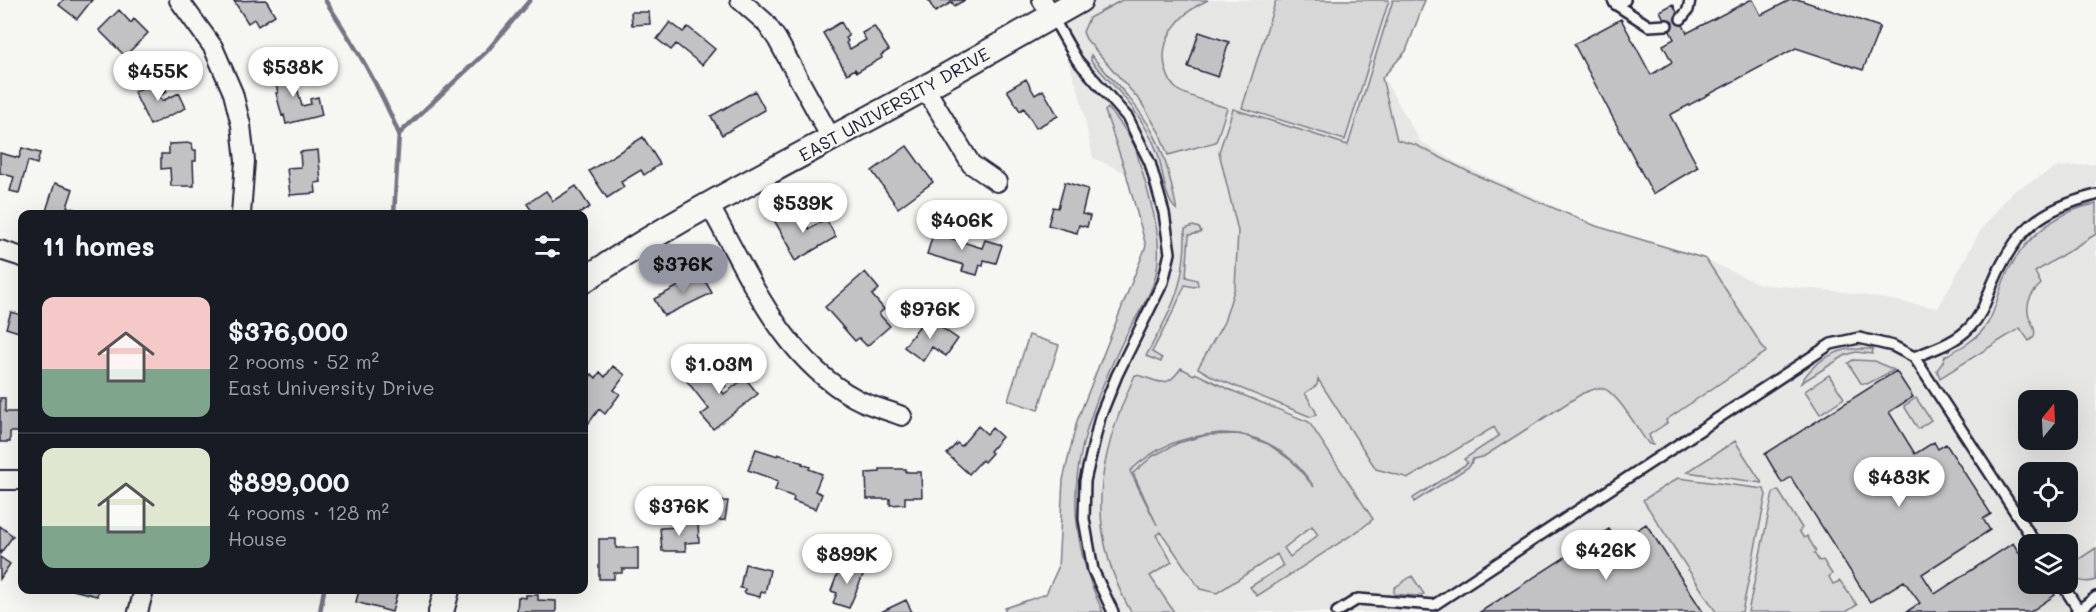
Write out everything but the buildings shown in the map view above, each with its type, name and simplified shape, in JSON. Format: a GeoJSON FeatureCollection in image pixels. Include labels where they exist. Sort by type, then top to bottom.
{"type":"FeatureCollection","features":[{"type":"Feature","properties":{"kind":"main road","name":"EAST UNIVERSITY DRIVE"},"geometry":{"type":"LineString","coordinates":[[588,277],[708,203],[925,88],[1047,8],[1080,0]]}},
{"type":"Feature","properties":{"kind":"main road"},"geometry":{"type":"LineString","coordinates":[[441,612],[446,594]]}},
{"type":"Feature","properties":{"kind":"street"},"geometry":{"type":"LineString","coordinates":[[179,0],[213,47],[233,93],[241,125],[245,161],[241,210]]}},
{"type":"Feature","properties":{"kind":"street"},"geometry":{"type":"LineString","coordinates":[[740,0],[765,22],[777,39],[831,138]]}},
{"type":"Feature","properties":{"kind":"street"},"geometry":{"type":"LineString","coordinates":[[925,88],[971,164],[997,182]]}},
{"type":"Feature","properties":{"kind":"street"},"geometry":{"type":"LineString","coordinates":[[708,203],[772,318],[792,346],[816,371],[856,399],[902,416]]}},
{"type":"Feature","properties":{"kind":"street"},"geometry":{"type":"LineString","coordinates":[[0,250],[18,256]]}},
{"type":"Feature","properties":{"kind":"street"},"geometry":{"type":"LineString","coordinates":[[0,480],[18,480]]}},
{"type":"Feature","properties":{"kind":"street"},"geometry":{"type":"LineString","coordinates":[[138,612],[143,594]]}},
{"type":"Feature","properties":{"kind":"lane"},"geometry":{"type":"LineString","coordinates":[[1614,2],[1625,0]]}},
{"type":"Feature","properties":{"kind":"lane"},"geometry":{"type":"LineString","coordinates":[[1681,20],[1688,10],[1690,0]]}},
{"type":"Feature","properties":{"kind":"lane"},"geometry":{"type":"LineString","coordinates":[[1614,2],[1649,26],[1667,26]]}},
{"type":"Feature","properties":{"kind":"lane"},"geometry":{"type":"LineString","coordinates":[[1047,8],[1077,60],[1128,118],[1150,163],[1164,213],[1170,253],[1163,282],[1117,375],[1100,417],[1085,481],[1084,519],[1093,570],[1113,612]]}},
{"type":"Feature","properties":{"kind":"lane"},"geometry":{"type":"LineString","coordinates":[[1914,357],[1953,342],[1971,327],[1984,309],[2001,264],[2016,239],[2039,216],[2068,202],[2096,195]]}},
{"type":"Feature","properties":{"kind":"lane"},"geometry":{"type":"LineString","coordinates":[[1337,612],[1358,599],[1434,604],[1831,344],[1859,338],[1893,346],[1914,357],[2029,534]]}},
{"type":"Feature","properties":{"kind":"lane"},"geometry":{"type":"LineString","coordinates":[[2068,594],[2078,611],[2096,597]]}},
{"type":"Feature","properties":{"kind":"shaded area"},"geometry":{"type":"Polygon","coordinates":[[[1080,0],[1425,0],[1406,51],[1383,77],[1420,141],[1457,163],[1537,198],[1590,225],[1697,256],[1760,284],[1844,292],[1938,308],[1982,228],[2012,192],[2057,167],[2096,164],[2096,612],[1005,612],[1005,608],[1046,594],[1058,568],[1063,480],[1077,421],[1146,246],[1126,173],[1093,158],[1079,92],[1052,16],[1080,0]]]}},
{"type":"Feature","properties":{"kind":"shaded area"},"geometry":{"type":"Polygon","coordinates":[[[1122,0],[1208,0],[1180,19],[1168,37],[1164,59],[1169,78],[1178,90],[1227,108],[1216,142],[1168,155],[1159,132],[1141,102],[1086,39],[1083,32],[1089,18],[1122,0]]]}},
{"type":"Feature","properties":{"kind":"shaded area"},"geometry":{"type":"Polygon","coordinates":[[[1276,0],[1389,0],[1345,140],[1242,108],[1276,0]]]}},
{"type":"Feature","properties":{"kind":"shaded area"},"geometry":{"type":"Polygon","coordinates":[[[1393,0],[1425,0],[1406,51],[1382,78],[1397,140],[1416,145],[1471,173],[1596,226],[1706,259],[1766,352],[1666,420],[1667,423],[1649,435],[1653,445],[1649,444],[1612,394],[1597,388],[1583,393],[1483,457],[1473,459],[1470,466],[1414,502],[1413,498],[1468,463],[1464,459],[1499,436],[1494,427],[1409,478],[1376,469],[1318,379],[1317,385],[1305,393],[1316,412],[1316,415],[1311,417],[1213,377],[1198,368],[1224,322],[1235,287],[1238,231],[1219,152],[1233,109],[1348,145],[1393,0]]]}},
{"type":"Feature","properties":{"kind":"shaded area"},"geometry":{"type":"Polygon","coordinates":[[[1091,55],[1146,120],[1164,159],[1177,210],[1169,199],[1158,154],[1152,140],[1129,104],[1091,61],[1091,55]]]}},
{"type":"Feature","properties":{"kind":"shaded area"},"geometry":{"type":"Polygon","coordinates":[[[1108,108],[1135,148],[1152,209],[1157,235],[1158,261],[1154,283],[1122,343],[1093,411],[1083,443],[1077,476],[1076,508],[1079,541],[1088,576],[1103,612],[1005,612],[1005,608],[1046,594],[1058,568],[1063,480],[1077,421],[1146,246],[1126,173],[1105,111],[1108,108]]]}},
{"type":"Feature","properties":{"kind":"shaded area"},"geometry":{"type":"Polygon","coordinates":[[[2096,204],[2096,234],[2035,272],[2041,284],[2034,291],[2028,304],[2034,337],[2029,341],[2020,328],[1940,378],[1937,370],[1945,356],[1974,338],[1988,323],[2011,266],[2029,241],[2053,221],[2067,213],[2096,204]]]}},
{"type":"Feature","properties":{"kind":"shaded area"},"geometry":{"type":"Polygon","coordinates":[[[1193,226],[1201,231],[1189,235],[1186,277],[1197,280],[1198,285],[1194,287],[1185,285],[1152,352],[1162,358],[1161,362],[1146,356],[1176,296],[1183,266],[1185,229],[1193,226]]]}},
{"type":"Feature","properties":{"kind":"shaded area"},"geometry":{"type":"Polygon","coordinates":[[[1029,335],[1059,345],[1038,410],[1008,400],[1029,335]]]}},
{"type":"Feature","properties":{"kind":"shaded area"},"geometry":{"type":"Polygon","coordinates":[[[1848,349],[1873,349],[1872,354],[1856,352],[1846,355],[1801,383],[1821,361],[1848,349]]]}},
{"type":"Feature","properties":{"kind":"shaded area"},"geometry":{"type":"Polygon","coordinates":[[[1853,360],[1875,361],[1894,370],[1867,384],[1861,383],[1848,363],[1853,360]]]}},
{"type":"Feature","properties":{"kind":"shaded area"},"geometry":{"type":"Polygon","coordinates":[[[1181,368],[1309,422],[1373,519],[1257,596],[1250,587],[1283,566],[1277,554],[1217,593],[1200,589],[1161,532],[1156,535],[1172,562],[1150,576],[1174,612],[1131,612],[1116,581],[1106,552],[1101,494],[1105,465],[1112,435],[1135,375],[1160,382],[1170,380],[1181,368]],[[1207,435],[1171,444],[1140,462],[1130,471],[1157,525],[1133,473],[1153,456],[1178,443],[1207,435]],[[1268,444],[1293,462],[1314,487],[1296,464],[1268,444]],[[1312,526],[1284,548],[1290,557],[1318,535],[1312,526]]]}},
{"type":"Feature","properties":{"kind":"shaded area"},"geometry":{"type":"Polygon","coordinates":[[[1829,375],[1844,398],[1820,414],[1805,391],[1829,375]]]}},
{"type":"Feature","properties":{"kind":"shaded area"},"geometry":{"type":"Polygon","coordinates":[[[1916,398],[1931,420],[1918,429],[1904,406],[1916,398]]]}},
{"type":"Feature","properties":{"kind":"shaded area"},"geometry":{"type":"Polygon","coordinates":[[[1735,441],[1762,483],[1687,472],[1735,441]]]}},
{"type":"Feature","properties":{"kind":"shaded area"},"geometry":{"type":"Polygon","coordinates":[[[1678,478],[1764,489],[1766,495],[1742,612],[1716,612],[1643,500],[1678,478]]]}},
{"type":"Feature","properties":{"kind":"shaded area"},"geometry":{"type":"Polygon","coordinates":[[[1778,490],[1802,528],[1799,531],[1804,538],[1807,536],[1819,561],[1823,560],[1832,574],[1829,577],[1833,584],[1840,581],[1857,605],[1846,612],[1748,612],[1773,493],[1778,490]]]}},
{"type":"Feature","properties":{"kind":"shaded area"},"geometry":{"type":"Polygon","coordinates":[[[2096,548],[2096,580],[2087,582],[2078,579],[2078,560],[2096,548]]]}},
{"type":"Feature","properties":{"kind":"shaded area"},"geometry":{"type":"Polygon","coordinates":[[[1412,576],[1424,594],[1416,596],[1394,594],[1394,588],[1412,576]]]}},
{"type":"Feature","properties":{"kind":"waterway"},"geometry":{"type":"LineString","coordinates":[[325,0],[365,65],[399,134]]}},
{"type":"Feature","properties":{"kind":"waterway"},"geometry":{"type":"LineString","coordinates":[[394,210],[399,134],[487,51],[530,0]]}},
{"type":"Feature","properties":{"kind":"waterway"},"geometry":{"type":"LineString","coordinates":[[320,612],[323,594]]}}]}
